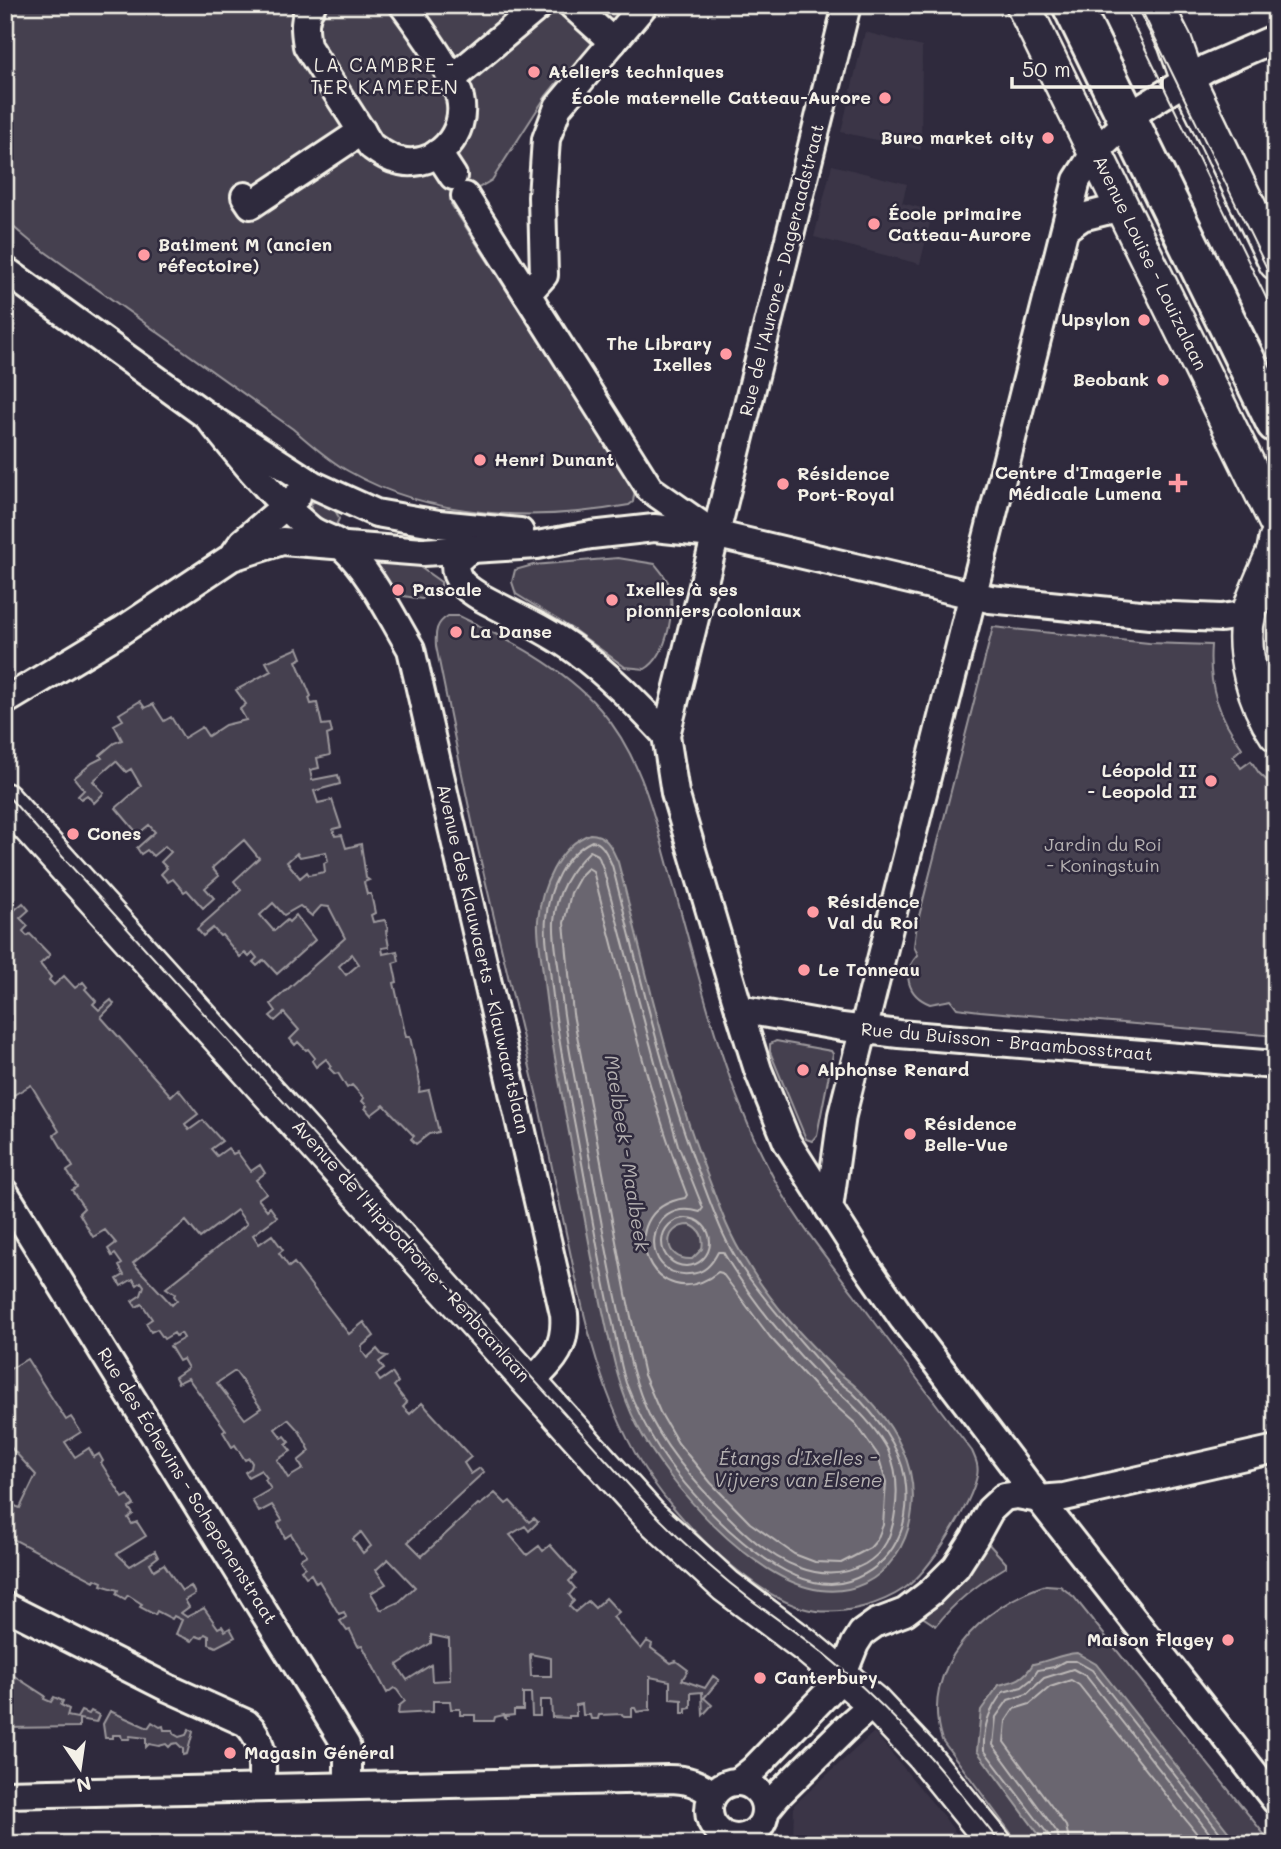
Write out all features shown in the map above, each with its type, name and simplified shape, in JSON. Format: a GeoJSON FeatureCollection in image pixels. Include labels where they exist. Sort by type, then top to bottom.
{"type":"FeatureCollection","features":[{"type":"Feature","properties":{"kind":"highway"},"geometry":{"type":"LineString","coordinates":[[1072,5],[1136,114],[1276,383]]}},
{"type":"Feature","properties":{"kind":"highway"},"geometry":{"type":"LineString","coordinates":[[1091,5],[1136,114],[1276,422]]}},
{"type":"Feature","properties":{"kind":"main road","name":"Avenue Louise - Louizalaan"},"geometry":{"type":"LineString","coordinates":[[1023,5],[1276,522]]}},
{"type":"Feature","properties":{"kind":"main road"},"geometry":{"type":"LineString","coordinates":[[1156,5],[1175,43],[1188,80],[1276,263]]}},
{"type":"Feature","properties":{"kind":"main road"},"geometry":{"type":"LineString","coordinates":[[1276,540],[1249,614],[1247,650],[1253,684],[1264,717],[1276,734]]}},
{"type":"Feature","properties":{"kind":"main road","name":"Avenue de l'Hippodrome - Renbaanlaan"},"geometry":{"type":"LineString","coordinates":[[5,800],[675,1542],[726,1586],[843,1675],[874,1703],[923,1755],[995,1844]]}},
{"type":"Feature","properties":{"kind":"street"},"geometry":{"type":"LineString","coordinates":[[312,5],[307,12],[304,29],[307,46],[371,146],[402,162],[420,162],[450,144],[458,129],[462,112],[460,95],[452,79],[403,5]]}},
{"type":"Feature","properties":{"kind":"street"},"geometry":{"type":"LineString","coordinates":[[452,79],[540,5]]}},
{"type":"Feature","properties":{"kind":"street"},"geometry":{"type":"LineString","coordinates":[[572,5],[613,42]]}},
{"type":"Feature","properties":{"kind":"street"},"geometry":{"type":"LineString","coordinates":[[527,294],[544,275],[542,198],[546,139],[558,107],[644,5]]}},
{"type":"Feature","properties":{"kind":"street","name":"Rue de l'Aurore - Dageraadstraat"},"geometry":{"type":"LineString","coordinates":[[666,735],[847,5]]}},
{"type":"Feature","properties":{"kind":"street"},"geometry":{"type":"LineString","coordinates":[[829,1209],[842,1115],[1077,180],[1095,152],[1136,114],[1207,68],[1276,38]]}},
{"type":"Feature","properties":{"kind":"street"},"geometry":{"type":"LineString","coordinates":[[245,196],[251,205],[362,131]]}},
{"type":"Feature","properties":{"kind":"street"},"geometry":{"type":"LineString","coordinates":[[438,153],[650,489],[715,534]]}},
{"type":"Feature","properties":{"kind":"street"},"geometry":{"type":"LineString","coordinates":[[1066,228],[1083,217],[1122,207]]}},
{"type":"Feature","properties":{"kind":"street"},"geometry":{"type":"LineString","coordinates":[[5,270],[207,416],[312,484],[376,513],[423,552]]}},
{"type":"Feature","properties":{"kind":"street"},"geometry":{"type":"LineString","coordinates":[[207,416],[251,472],[285,506],[312,531],[340,544]]}},
{"type":"Feature","properties":{"kind":"street"},"geometry":{"type":"LineString","coordinates":[[232,557],[243,542],[312,484]]}},
{"type":"Feature","properties":{"kind":"street"},"geometry":{"type":"LineString","coordinates":[[376,513],[506,532],[591,535]]}},
{"type":"Feature","properties":{"kind":"street"},"geometry":{"type":"LineString","coordinates":[[5,701],[121,631],[232,557],[282,541],[423,552],[537,545],[591,535],[654,528],[715,534],[972,596],[1150,615],[1221,618],[1249,614]]}},
{"type":"Feature","properties":{"kind":"street","name":"Avenue des Klauwaerts - Klauwaartslaan"},"geometry":{"type":"LineString","coordinates":[[340,544],[367,575],[411,649],[564,1314],[566,1332],[559,1352],[530,1382]]}},
{"type":"Feature","properties":{"kind":"street"},"geometry":{"type":"LineString","coordinates":[[475,548],[455,562],[455,573],[459,581],[476,594],[574,649],[610,678],[666,735],[675,793],[739,1009],[758,1070],[787,1142],[903,1319],[1039,1499],[1276,1801]]}},
{"type":"Feature","properties":{"kind":"street","name":"Rue du Buisson - Braambosstraat"},"geometry":{"type":"LineString","coordinates":[[739,1009],[863,1030],[1276,1065]]}},
{"type":"Feature","properties":{"kind":"street","name":"Rue des Échevins - Schepenenstraat"},"geometry":{"type":"LineString","coordinates":[[5,1193],[346,1745],[348,1786]]}},
{"type":"Feature","properties":{"kind":"street"},"geometry":{"type":"LineString","coordinates":[[738,1782],[748,1784],[763,1800],[764,1820],[757,1839],[711,1837],[709,1813],[713,1795],[720,1788],[738,1782],[753,1770],[824,1698],[843,1675],[862,1633],[876,1623],[905,1612],[932,1592],[956,1567],[990,1510],[1004,1497],[1064,1497],[1276,1449]]}},
{"type":"Feature","properties":{"kind":"street"},"geometry":{"type":"LineString","coordinates":[[5,1606],[168,1688],[246,1723],[256,1731],[260,1740],[262,1787]]}},
{"type":"Feature","properties":{"kind":"street"},"geometry":{"type":"LineString","coordinates":[[765,1811],[778,1795],[874,1703]]}},
{"type":"Feature","properties":{"kind":"street"},"geometry":{"type":"LineString","coordinates":[[5,1794],[684,1779],[698,1784],[713,1795]]}},
{"type":"Feature","properties":{"kind":"shaded area","name":"École maternelle Catteau-Aurore"},"geometry":{"type":"Polygon","coordinates":[[[865,32],[922,47],[921,150],[841,132],[865,32]]]}},
{"type":"Feature","properties":{"kind":"shaded area","name":"École primaire Catteau-Aurore"},"geometry":{"type":"Polygon","coordinates":[[[832,165],[907,184],[902,203],[933,211],[920,264],[814,237],[832,165]]]}},
{"type":"Feature","properties":{"kind":"shaded area"},"geometry":{"type":"Polygon","coordinates":[[[874,1732],[964,1844],[793,1844],[794,1805],[874,1732]]]}},
{"type":"Feature","properties":{"kind":"green space"},"geometry":{"type":"Polygon","coordinates":[[[5,5],[628,5],[576,66],[559,80],[546,96],[492,180],[451,204],[635,490],[633,502],[629,505],[558,514],[485,512],[414,499],[380,487],[334,462],[293,429],[30,241],[5,220],[5,5]]]}},
{"type":"Feature","properties":{"kind":"green space"},"geometry":{"type":"Polygon","coordinates":[[[315,501],[327,504],[336,512],[339,519],[335,527],[331,528],[310,513],[311,504],[315,501]]]}},
{"type":"Feature","properties":{"kind":"green space"},"geometry":{"type":"Polygon","coordinates":[[[618,558],[655,564],[667,580],[671,592],[671,616],[665,642],[660,653],[645,669],[625,667],[574,630],[516,594],[512,582],[515,570],[533,565],[618,558]]]}},
{"type":"Feature","properties":{"kind":"green space"},"geometry":{"type":"Polygon","coordinates":[[[378,561],[414,563],[441,582],[441,588],[422,599],[391,594],[377,572],[378,561]]]}},
{"type":"Feature","properties":{"kind":"green space"},"geometry":{"type":"Polygon","coordinates":[[[1276,581],[1276,702],[1263,659],[1262,639],[1276,581]]]}},
{"type":"Feature","properties":{"kind":"green space"},"geometry":{"type":"Polygon","coordinates":[[[448,616],[459,616],[478,625],[552,667],[585,694],[615,728],[628,749],[647,793],[724,1062],[750,1130],[766,1163],[807,1231],[972,1451],[977,1476],[948,1537],[915,1580],[885,1599],[851,1610],[816,1611],[797,1606],[757,1585],[718,1554],[672,1506],[651,1479],[619,1421],[587,1326],[467,799],[436,646],[437,628],[448,616]]]}},
{"type":"Feature","properties":{"kind":"green space","name":"Jardin du Roi - Koningstuin"},"geometry":{"type":"Polygon","coordinates":[[[993,627],[1149,643],[1211,645],[1211,674],[1216,700],[1242,748],[1233,756],[1241,768],[1251,761],[1276,789],[1276,1036],[980,1011],[957,1008],[951,1000],[930,1004],[916,995],[908,976],[909,969],[918,955],[914,946],[917,924],[993,627]]]}},
{"type":"Feature","properties":{"kind":"green space"},"geometry":{"type":"Polygon","coordinates":[[[298,648],[302,658],[296,661],[311,696],[311,704],[317,703],[322,725],[330,724],[332,733],[327,735],[330,755],[317,758],[319,768],[310,770],[312,780],[338,775],[340,784],[314,791],[318,803],[332,800],[341,827],[333,829],[335,836],[342,835],[346,848],[361,844],[366,878],[369,880],[364,882],[367,894],[371,894],[375,913],[371,915],[373,922],[385,920],[388,930],[389,947],[382,948],[383,954],[397,951],[399,961],[393,963],[397,982],[394,983],[406,1037],[410,1037],[420,1083],[419,1092],[429,1090],[439,1132],[429,1134],[416,1144],[411,1139],[414,1136],[384,1105],[371,1115],[362,1101],[364,1098],[352,1085],[347,1088],[338,1073],[335,1074],[329,1068],[331,1066],[326,1059],[316,1067],[312,1061],[315,1058],[308,1049],[298,1042],[295,1045],[290,1039],[299,1030],[284,1013],[275,1021],[270,1016],[276,1011],[271,1004],[345,938],[329,907],[321,906],[312,916],[300,906],[284,915],[273,903],[260,915],[274,931],[296,915],[315,940],[277,974],[264,960],[257,966],[253,962],[257,958],[253,953],[249,957],[245,953],[240,957],[213,928],[203,936],[197,929],[241,890],[234,881],[259,858],[244,840],[212,868],[219,876],[205,888],[214,898],[203,908],[187,890],[184,892],[173,879],[168,882],[161,874],[167,868],[161,862],[171,852],[165,846],[153,856],[147,850],[141,854],[137,848],[155,832],[149,825],[138,834],[116,808],[141,786],[131,769],[126,772],[116,761],[93,781],[104,793],[94,803],[87,795],[81,799],[78,796],[84,790],[74,778],[102,758],[100,755],[114,743],[122,740],[114,725],[123,720],[119,714],[140,701],[145,708],[153,704],[164,721],[171,717],[184,738],[202,727],[208,736],[225,725],[246,720],[240,709],[246,704],[236,690],[271,671],[266,662],[298,648]],[[326,852],[300,857],[297,853],[287,862],[300,878],[307,872],[309,875],[325,872],[324,863],[328,861],[326,852]],[[352,954],[339,966],[346,975],[359,964],[352,954]]]}},
{"type":"Feature","properties":{"kind":"green space"},"geometry":{"type":"Polygon","coordinates":[[[23,903],[29,910],[20,918],[28,926],[23,931],[27,936],[30,934],[50,955],[40,964],[54,985],[64,976],[75,988],[83,982],[87,987],[85,989],[96,1001],[93,1004],[99,1010],[111,1000],[114,1004],[101,1017],[171,1096],[178,1089],[198,1114],[185,1124],[189,1130],[203,1120],[222,1141],[211,1149],[217,1156],[228,1148],[233,1154],[237,1152],[251,1171],[260,1165],[265,1173],[256,1180],[266,1193],[258,1199],[267,1210],[270,1207],[277,1217],[253,1235],[259,1244],[272,1235],[283,1250],[279,1253],[289,1267],[294,1263],[349,1334],[364,1322],[374,1336],[362,1346],[362,1351],[367,1358],[377,1349],[387,1356],[379,1362],[384,1369],[376,1375],[380,1381],[392,1373],[398,1382],[394,1386],[407,1403],[403,1407],[410,1414],[422,1403],[471,1457],[464,1463],[471,1474],[480,1468],[484,1472],[408,1542],[422,1556],[478,1504],[495,1493],[506,1504],[510,1501],[529,1522],[534,1518],[538,1522],[529,1531],[525,1526],[510,1535],[527,1555],[539,1546],[543,1551],[550,1545],[576,1574],[569,1581],[575,1588],[569,1595],[574,1601],[569,1606],[575,1612],[588,1601],[595,1608],[606,1598],[619,1612],[613,1617],[641,1649],[647,1641],[652,1644],[651,1648],[671,1663],[676,1661],[688,1670],[682,1680],[705,1688],[713,1676],[719,1680],[704,1698],[712,1705],[703,1715],[702,1692],[691,1693],[691,1708],[682,1713],[682,1700],[670,1699],[670,1681],[650,1677],[650,1710],[637,1712],[632,1708],[632,1717],[624,1717],[622,1714],[599,1715],[598,1719],[591,1719],[590,1715],[583,1715],[582,1704],[576,1705],[576,1716],[552,1717],[551,1700],[540,1700],[540,1716],[532,1716],[531,1693],[523,1693],[523,1710],[514,1710],[514,1715],[506,1716],[506,1720],[504,1715],[495,1717],[494,1721],[475,1721],[475,1715],[460,1715],[460,1709],[451,1709],[450,1701],[433,1701],[433,1712],[398,1714],[399,1706],[405,1701],[394,1688],[387,1693],[362,1645],[358,1646],[350,1630],[347,1631],[340,1621],[346,1617],[344,1612],[339,1614],[319,1581],[316,1583],[311,1574],[306,1577],[301,1570],[305,1567],[300,1559],[307,1555],[303,1549],[301,1550],[291,1534],[285,1538],[278,1523],[282,1520],[272,1505],[259,1512],[252,1500],[271,1489],[265,1480],[267,1478],[261,1470],[248,1477],[245,1472],[251,1468],[252,1463],[249,1458],[245,1460],[235,1445],[232,1447],[223,1432],[226,1430],[188,1378],[178,1383],[175,1377],[188,1368],[183,1359],[179,1361],[170,1346],[184,1338],[181,1333],[176,1336],[174,1333],[164,1339],[157,1329],[151,1332],[146,1323],[152,1319],[142,1304],[136,1307],[132,1301],[141,1295],[144,1286],[141,1282],[137,1285],[133,1279],[121,1286],[117,1279],[124,1275],[119,1266],[122,1264],[108,1249],[116,1243],[105,1230],[93,1237],[79,1213],[84,1208],[72,1190],[77,1187],[67,1171],[73,1167],[54,1135],[59,1131],[31,1085],[12,1096],[5,1086],[5,907],[11,913],[23,903]],[[237,1210],[200,1238],[186,1221],[133,1263],[172,1305],[177,1300],[175,1294],[166,1288],[247,1224],[237,1210]],[[235,1371],[217,1383],[245,1419],[261,1408],[235,1371]],[[288,1419],[275,1429],[282,1438],[285,1436],[290,1442],[286,1445],[291,1451],[277,1460],[288,1478],[303,1469],[298,1461],[310,1451],[300,1432],[288,1419]],[[361,1532],[353,1539],[363,1553],[371,1546],[361,1532]],[[388,1559],[376,1570],[386,1584],[371,1593],[381,1610],[399,1602],[415,1587],[388,1559]],[[431,1635],[431,1643],[397,1665],[407,1680],[431,1665],[432,1681],[450,1680],[449,1639],[431,1635]],[[530,1654],[531,1676],[551,1676],[551,1658],[530,1654]]]}},
{"type":"Feature","properties":{"kind":"green space"},"geometry":{"type":"Polygon","coordinates":[[[776,1041],[831,1051],[833,1054],[817,1135],[812,1141],[806,1139],[770,1052],[770,1044],[776,1041]]]}},
{"type":"Feature","properties":{"kind":"green space"},"geometry":{"type":"Polygon","coordinates":[[[27,1359],[66,1420],[71,1417],[81,1432],[65,1442],[75,1457],[89,1448],[94,1457],[99,1454],[103,1461],[101,1463],[123,1498],[128,1495],[134,1505],[129,1508],[133,1514],[128,1518],[132,1524],[137,1522],[146,1536],[117,1554],[130,1566],[155,1551],[158,1557],[150,1563],[154,1570],[164,1564],[182,1591],[191,1586],[195,1594],[185,1600],[189,1607],[181,1613],[187,1617],[204,1608],[218,1628],[222,1626],[225,1631],[230,1628],[235,1637],[216,1647],[209,1644],[209,1636],[205,1634],[202,1638],[196,1636],[192,1641],[176,1634],[182,1620],[174,1616],[172,1619],[157,1611],[155,1615],[140,1607],[142,1604],[128,1595],[125,1599],[116,1594],[118,1590],[101,1585],[102,1582],[95,1579],[94,1581],[5,1535],[5,1502],[20,1508],[36,1475],[5,1441],[5,1372],[27,1359]]]}},
{"type":"Feature","properties":{"kind":"green space"},"geometry":{"type":"Polygon","coordinates":[[[986,1541],[1006,1563],[1006,1567],[968,1593],[936,1626],[918,1614],[986,1541]]]}},
{"type":"Feature","properties":{"kind":"green space"},"geometry":{"type":"Polygon","coordinates":[[[1046,1585],[1060,1586],[1074,1597],[1272,1844],[1019,1844],[942,1740],[937,1714],[939,1689],[948,1665],[961,1643],[979,1624],[1022,1594],[1046,1585]]]}},
{"type":"Feature","properties":{"kind":"green space"},"geometry":{"type":"Polygon","coordinates":[[[5,1670],[45,1696],[44,1699],[51,1702],[54,1697],[63,1701],[61,1705],[69,1709],[67,1716],[77,1718],[81,1711],[89,1714],[91,1711],[99,1715],[96,1722],[79,1719],[79,1727],[5,1728],[5,1670]]]}},
{"type":"Feature","properties":{"kind":"green space"},"geometry":{"type":"Polygon","coordinates":[[[110,1711],[148,1728],[152,1722],[163,1726],[164,1730],[173,1730],[179,1737],[186,1735],[189,1729],[193,1732],[187,1754],[183,1755],[183,1749],[177,1743],[169,1747],[166,1744],[149,1744],[146,1747],[146,1738],[130,1736],[129,1739],[122,1739],[121,1735],[113,1735],[113,1738],[105,1738],[103,1724],[110,1711]]]}},
{"type":"Feature","properties":{"kind":"water","name":"Étangs d'Ixelles - Vijvers van Elsene"},"geometry":{"type":"Polygon","coordinates":[[[590,834],[601,837],[608,843],[618,862],[682,1104],[735,1242],[755,1276],[787,1318],[882,1415],[902,1448],[910,1472],[913,1494],[911,1517],[905,1538],[895,1556],[881,1572],[864,1584],[843,1590],[820,1590],[794,1583],[767,1569],[740,1549],[714,1526],[668,1474],[650,1448],[625,1398],[613,1358],[590,1246],[554,1050],[539,939],[538,920],[547,882],[560,858],[579,840],[590,834]],[[690,1225],[674,1231],[669,1243],[675,1255],[692,1259],[702,1249],[703,1241],[697,1229],[690,1225]]]}},
{"type":"Feature","properties":{"kind":"water"},"geometry":{"type":"Polygon","coordinates":[[[1077,1653],[1096,1664],[1238,1844],[1046,1844],[977,1751],[981,1710],[999,1685],[1019,1679],[1033,1664],[1077,1653]]]}},
{"type":"Feature","properties":{"kind":"tram line"},"geometry":{"type":"LineString","coordinates":[[1124,5],[1276,318]]}},
{"type":"Feature","properties":{"kind":"tram line"},"geometry":{"type":"LineString","coordinates":[[1139,5],[1276,287]]}},
{"type":"Feature","properties":{"kind":"tram line"},"geometry":{"type":"LineString","coordinates":[[5,793],[654,1513],[728,1581],[821,1652],[887,1710],[1001,1844]]}},
{"type":"Feature","properties":{"kind":"place","name":"Ateliers techniques"},"geometry":{"type":"Point","coordinates":[534,72]}},
{"type":"Feature","properties":{"kind":"place","name":"École maternelle Catteau-Aurore"},"geometry":{"type":"Point","coordinates":[885,98]}},
{"type":"Feature","properties":{"kind":"place","name":"Buro market city"},"geometry":{"type":"Point","coordinates":[1048,138]}},
{"type":"Feature","properties":{"kind":"place","name":"École primaire Catteau-Aurore"},"geometry":{"type":"Point","coordinates":[874,224]}},
{"type":"Feature","properties":{"kind":"place","name":"Batiment M (ancien réfectoire)"},"geometry":{"type":"Point","coordinates":[144,255]}},
{"type":"Feature","properties":{"kind":"place","name":"Upsylon"},"geometry":{"type":"Point","coordinates":[1144,320]}},
{"type":"Feature","properties":{"kind":"place","name":"The Library Ixelles"},"geometry":{"type":"Point","coordinates":[726,354]}},
{"type":"Feature","properties":{"kind":"place","name":"Beobank"},"geometry":{"type":"Point","coordinates":[1163,380]}},
{"type":"Feature","properties":{"kind":"place","name":"Henri Dunant"},"geometry":{"type":"Point","coordinates":[480,460]}},
{"type":"Feature","properties":{"kind":"place","name":"Centre d'Imagerie Médicale Lumena"},"geometry":{"type":"Point","coordinates":[1178,483]}},
{"type":"Feature","properties":{"kind":"place","name":"Résidence Port-Royal"},"geometry":{"type":"Point","coordinates":[783,484]}},
{"type":"Feature","properties":{"kind":"place","name":"Pascale"},"geometry":{"type":"Point","coordinates":[398,590]}},
{"type":"Feature","properties":{"kind":"place","name":"Ixelles à ses pionniers coloniaux"},"geometry":{"type":"Point","coordinates":[612,600]}},
{"type":"Feature","properties":{"kind":"place","name":"La Danse"},"geometry":{"type":"Point","coordinates":[456,632]}},
{"type":"Feature","properties":{"kind":"place","name":"Léopold II - Leopold II"},"geometry":{"type":"Point","coordinates":[1211,781]}},
{"type":"Feature","properties":{"kind":"place","name":"Cones"},"geometry":{"type":"Point","coordinates":[73,834]}},
{"type":"Feature","properties":{"kind":"place","name":"Résidence Val du Roi"},"geometry":{"type":"Point","coordinates":[813,912]}},
{"type":"Feature","properties":{"kind":"place","name":"Le Tonneau"},"geometry":{"type":"Point","coordinates":[804,970]}},
{"type":"Feature","properties":{"kind":"place","name":"Alphonse Renard"},"geometry":{"type":"Point","coordinates":[803,1070]}},
{"type":"Feature","properties":{"kind":"place","name":"Résidence Belle-Vue"},"geometry":{"type":"Point","coordinates":[910,1134]}},
{"type":"Feature","properties":{"kind":"place","name":"Maison Flagey"},"geometry":{"type":"Point","coordinates":[1228,1640]}},
{"type":"Feature","properties":{"kind":"place","name":"Canterbury"},"geometry":{"type":"Point","coordinates":[760,1678]}},
{"type":"Feature","properties":{"kind":"place","name":"Magasin Général"},"geometry":{"type":"Point","coordinates":[230,1753]}},
{"type":"Feature","properties":{"kind":"district","name":"LA CAMBRE - TER KAMEREN"},"geometry":{"type":"Point","coordinates":[385,76]}},
{"type":"Feature","properties":{"kind":"water label","name":"Maelbeek - Maalbeek"},"geometry":{"type":"Point","coordinates":[627,1153]}}]}
